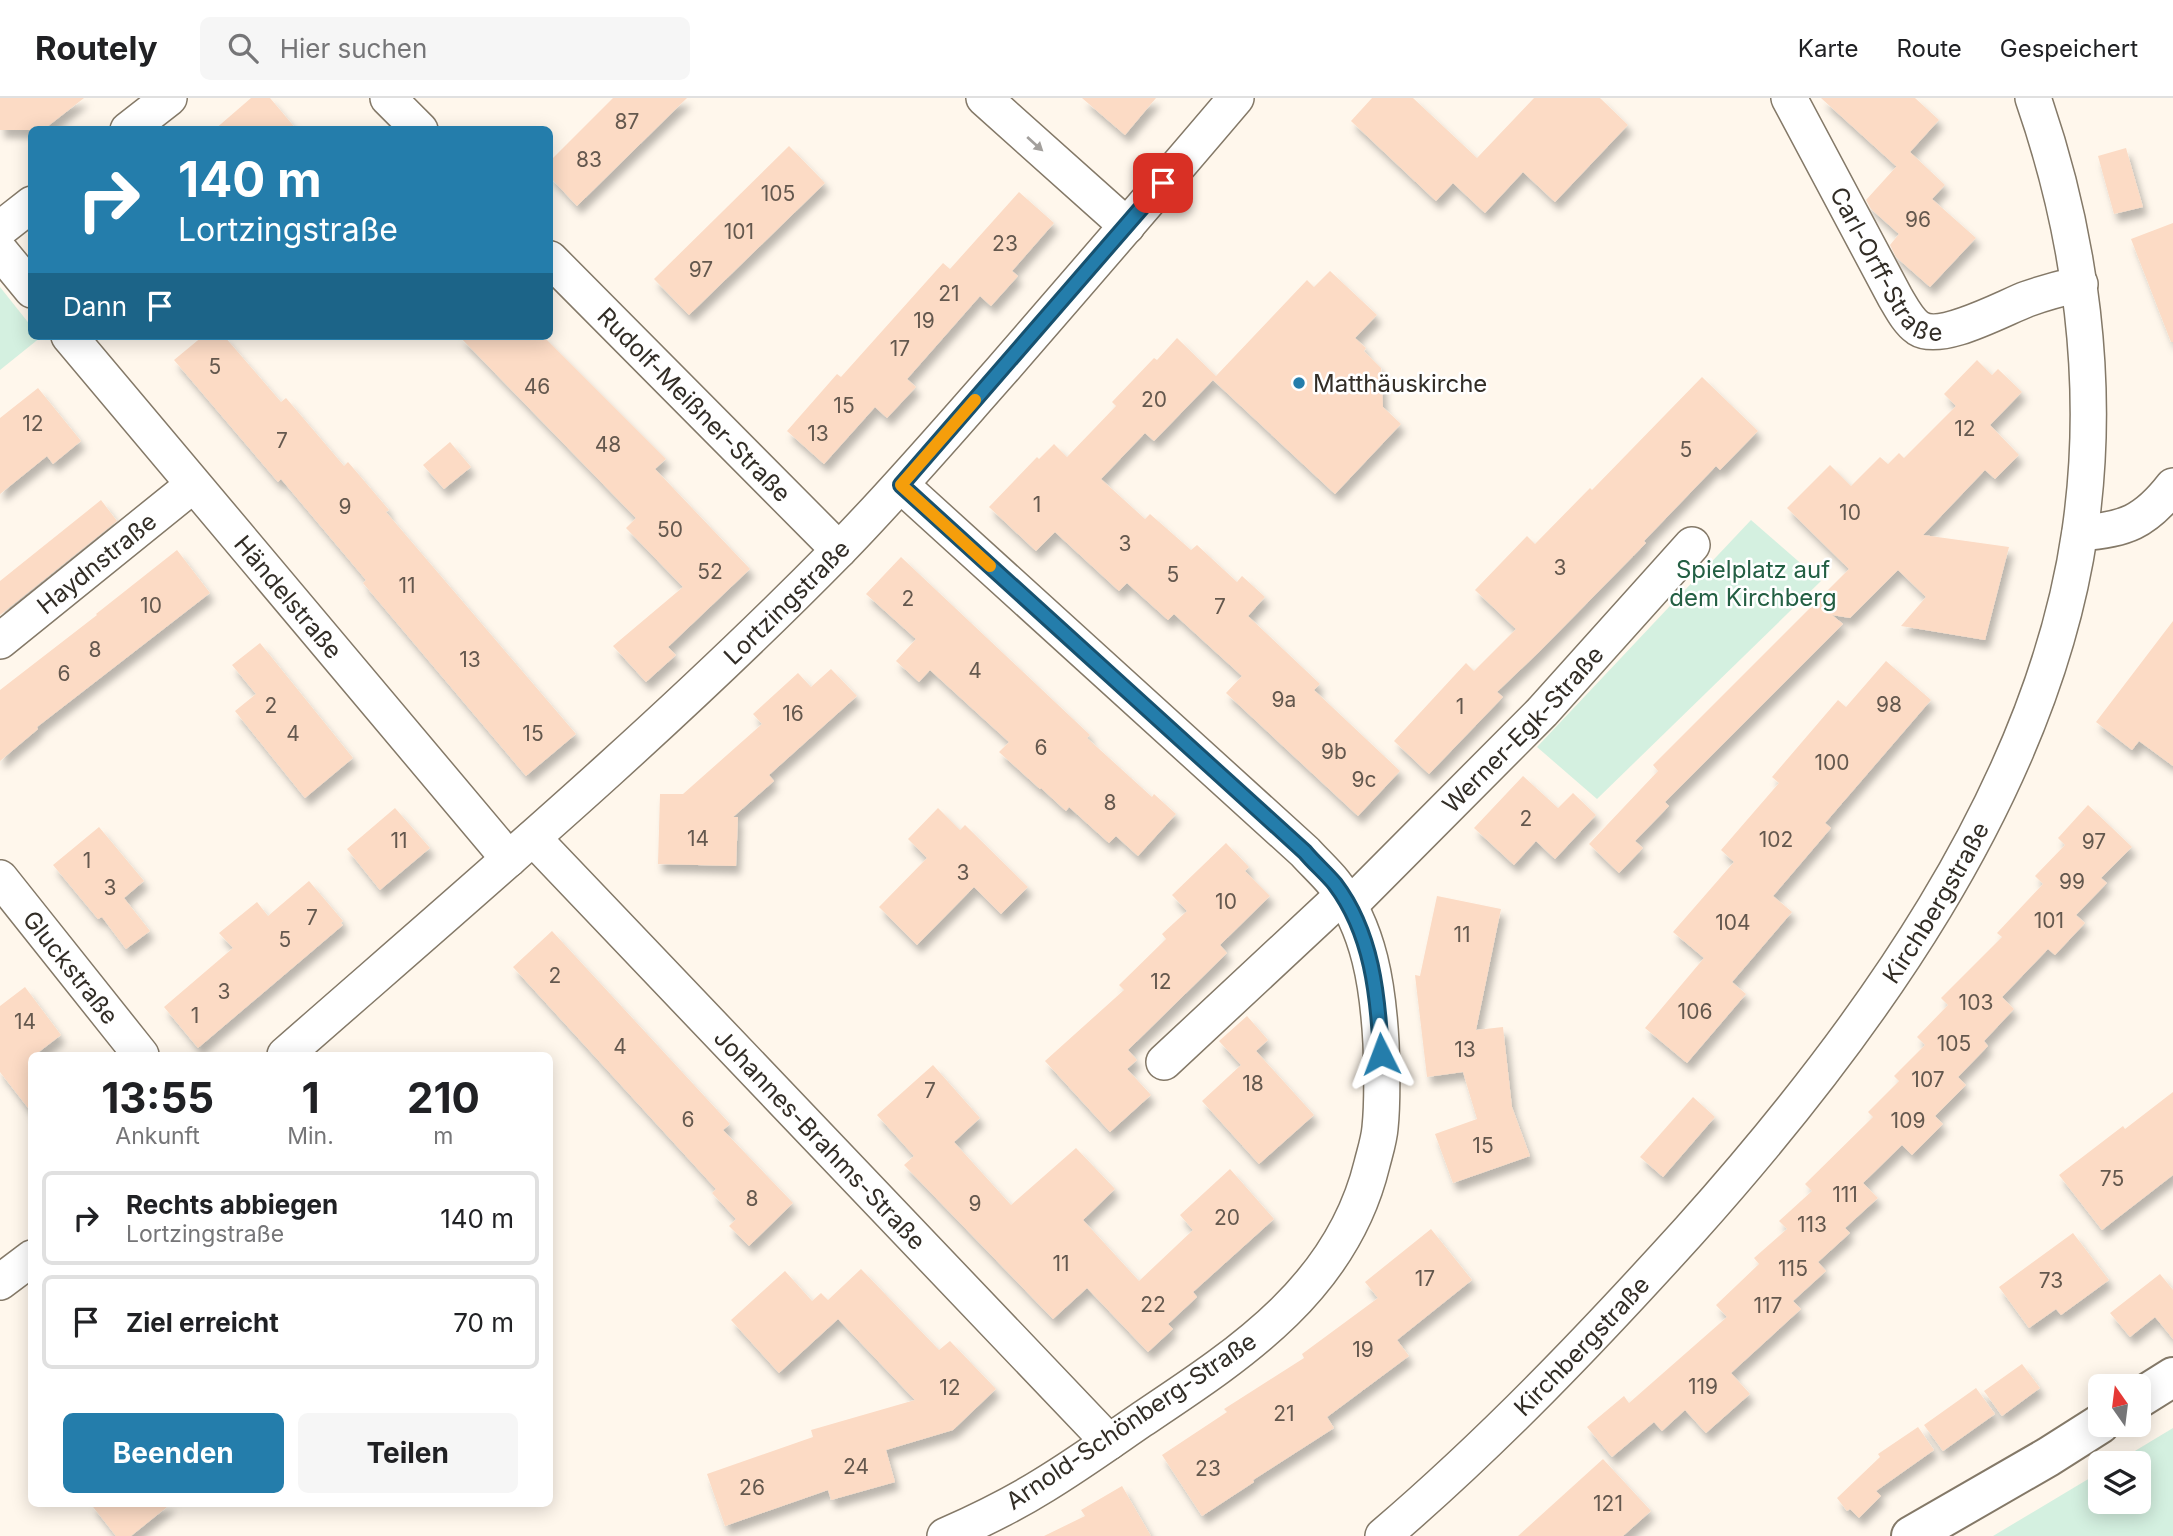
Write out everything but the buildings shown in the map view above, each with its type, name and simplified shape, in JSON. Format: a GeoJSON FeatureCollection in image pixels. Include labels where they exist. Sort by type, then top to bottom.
{"type":"FeatureCollection","features":[{"type":"Feature","properties":{"kind":"street"},"geometry":{"type":"LineString","coordinates":[[133,126],[169,98]]}},
{"type":"Feature","properties":{"kind":"street"},"geometry":{"type":"LineString","coordinates":[[388,98],[415,126]]}},
{"type":"Feature","properties":{"kind":"street"},"geometry":{"type":"LineString","coordinates":[[985,98],[1127,226]]}},
{"type":"Feature","properties":{"kind":"street","name":"Lortzingstraße"},"geometry":{"type":"LineString","coordinates":[[288,1052],[521,848],[752,637],[839,550],[901,485],[1236,98]]}},
{"type":"Feature","properties":{"kind":"street","name":"Carl-Orff-Straße"},"geometry":{"type":"LineString","coordinates":[[1789,98],[1895,297],[1919,329],[1935,331],[1961,327],[2027,299],[2080,284]]}},
{"type":"Feature","properties":{"kind":"street","name":"Kirchbergstraße"},"geometry":{"type":"LineString","coordinates":[[1383,1536],[1443,1485],[1515,1416],[1740,1174],[1801,1099],[1900,962],[1968,850],[2002,784],[2029,718],[2068,593],[2080,533],[2086,475],[2087,350],[2080,284],[2058,178],[2033,98]]}},
{"type":"Feature","properties":{"kind":"street"},"geometry":{"type":"LineString","coordinates":[[0,229],[28,207]]}},
{"type":"Feature","properties":{"kind":"street"},"geometry":{"type":"LineString","coordinates":[[0,251],[28,285]]}},
{"type":"Feature","properties":{"kind":"street","name":"Rudolf-Meißner-Straße"},"geometry":{"type":"LineString","coordinates":[[553,262],[839,550]]}},
{"type":"Feature","properties":{"kind":"street","name":"Händelstraße"},"geometry":{"type":"LineString","coordinates":[[72,340],[193,485],[521,848]]}},
{"type":"Feature","properties":{"kind":"street","name":"Haydnstraße"},"geometry":{"type":"LineString","coordinates":[[0,641],[193,485]]}},
{"type":"Feature","properties":{"kind":"street","name":"Arnold-Schönberg-Straße"},"geometry":{"type":"LineString","coordinates":[[901,485],[1305,852],[1334,883],[1362,934],[1372,968],[1379,1012],[1383,1076],[1380,1129],[1369,1176],[1355,1216],[1331,1259],[1300,1297],[1255,1339],[1109,1442],[1045,1485],[984,1519],[945,1536]]}},
{"type":"Feature","properties":{"kind":"street"},"geometry":{"type":"LineString","coordinates":[[2080,533],[2108,531],[2134,523],[2158,506],[2173,486]]}},
{"type":"Feature","properties":{"kind":"street","name":"Werner-Egk-Straße"},"geometry":{"type":"LineString","coordinates":[[1346,901],[1542,712],[1692,545]]}},
{"type":"Feature","properties":{"kind":"street","name":"Johannes-Brahms-Straße"},"geometry":{"type":"LineString","coordinates":[[521,848],[1109,1442]]}},
{"type":"Feature","properties":{"kind":"street","name":"Gluckstraße"},"geometry":{"type":"LineString","coordinates":[[0,878],[139,1052]]}},
{"type":"Feature","properties":{"kind":"street"},"geometry":{"type":"LineString","coordinates":[[1164,1062],[1346,901]]}},
{"type":"Feature","properties":{"kind":"street"},"geometry":{"type":"LineString","coordinates":[[0,1282],[28,1261]]}},
{"type":"Feature","properties":{"kind":"street"},"geometry":{"type":"LineString","coordinates":[[2151,1391],[2173,1377]]}},
{"type":"Feature","properties":{"kind":"street"},"geometry":{"type":"LineString","coordinates":[[1911,1536],[2088,1432]]}},
{"type":"Feature","properties":{"kind":"green space"},"geometry":{"type":"Polygon","coordinates":[[[0,287],[28,322],[28,340],[37,340],[0,370],[0,287]]]}},
{"type":"Feature","properties":{"kind":"green space","name":"Spielplatz auf dem Kirchberg"},"geometry":{"type":"Polygon","coordinates":[[[1751,520],[1821,581],[1597,799],[1537,747],[1751,520]]]}},
{"type":"Feature","properties":{"kind":"green space"},"geometry":{"type":"Polygon","coordinates":[[[2173,1428],[2173,1536],[1993,1536],[2088,1479],[2088,1514],[2151,1514],[2151,1451],[2135,1451],[2173,1428]]]}},
{"type":"Feature","properties":{"kind":"slow traffic"},"geometry":{"type":"LineString","coordinates":[[975,400],[901,485],[990,566]]}},
{"type":"Feature","properties":{"kind":"place","name":"Matthäuskirche"},"geometry":{"type":"Point","coordinates":[1299,383]}},
{"type":"Feature","properties":{"kind":"route"},"geometry":{"type":"LineString","coordinates":[[1163,183],[901,485],[1305,852],[1334,883],[1362,934],[1372,968],[1379,1012],[1381,1054]]}}]}
